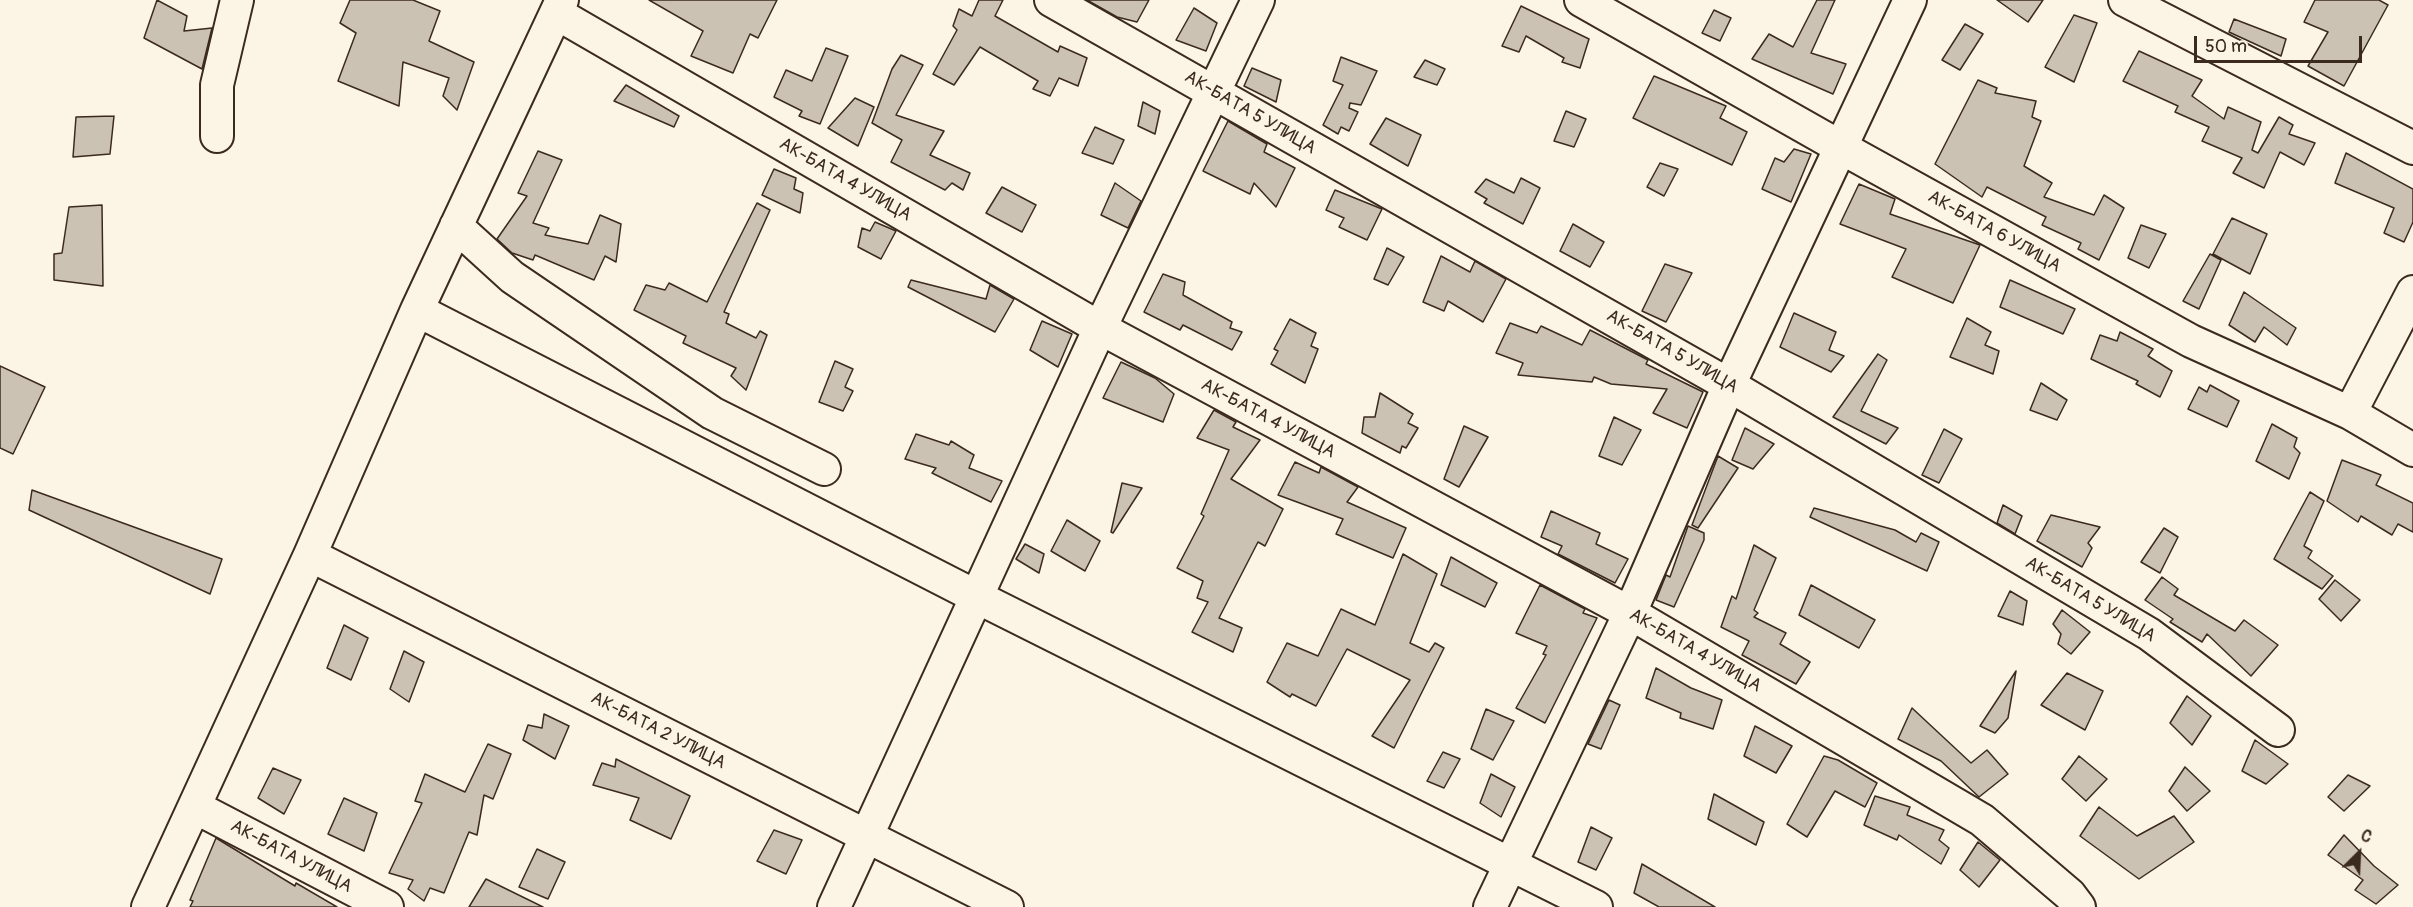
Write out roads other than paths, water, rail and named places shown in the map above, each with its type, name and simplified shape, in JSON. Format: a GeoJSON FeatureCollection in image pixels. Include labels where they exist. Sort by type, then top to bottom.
{"type":"FeatureCollection","features":[{"type":"Feature","properties":{"kind":"street"},"geometry":{"type":"LineString","coordinates":[[217,136],[217,85],[237,0]]}},
{"type":"Feature","properties":{"kind":"street","name":"АК-БАТА 5 УЛИЦА"},"geometry":{"type":"LineString","coordinates":[[1051,0],[1729,385],[2149,634],[2278,730]]}},
{"type":"Feature","properties":{"kind":"street"},"geometry":{"type":"LineString","coordinates":[[834,907],[1100,328],[1258,0]]}},
{"type":"Feature","properties":{"kind":"street","name":"АК-БАТА 6 УЛИЦА"},"geometry":{"type":"LineString","coordinates":[[1581,0],[1842,148],[2191,341],[2350,413],[2413,450]]}},
{"type":"Feature","properties":{"kind":"street"},"geometry":{"type":"LineString","coordinates":[[1490,907],[1630,613],[1729,385],[1910,0]]}},
{"type":"Feature","properties":{"kind":"street"},"geometry":{"type":"LineString","coordinates":[[2125,0],[2413,148]]}},
{"type":"Feature","properties":{"kind":"street"},"geometry":{"type":"LineString","coordinates":[[148,907],[310,555],[417,310],[559,7]]}},
{"type":"Feature","properties":{"kind":"street","name":"АК-БАТА 4 УЛИЦА"},"geometry":{"type":"LineString","coordinates":[[559,7],[1100,328],[1630,613],[1982,820],[2070,895],[2079,907]]}},
{"type":"Feature","properties":{"kind":"street"},"geometry":{"type":"LineString","coordinates":[[456,226],[512,277],[712,413],[824,469]]}},
{"type":"Feature","properties":{"kind":"street"},"geometry":{"type":"LineString","coordinates":[[2350,413],[2413,292]]}},
{"type":"Feature","properties":{"kind":"street"},"geometry":{"type":"LineString","coordinates":[[417,310],[977,597],[1510,866],[1596,907]]}},
{"type":"Feature","properties":{"kind":"street","name":"АК-БАТА 2 УЛИЦА"},"geometry":{"type":"LineString","coordinates":[[310,555],[1007,907]]}},
{"type":"Feature","properties":{"kind":"street","name":"АК-БАТА УЛИЦА"},"geometry":{"type":"LineString","coordinates":[[195,807],[387,907]]}}]}
